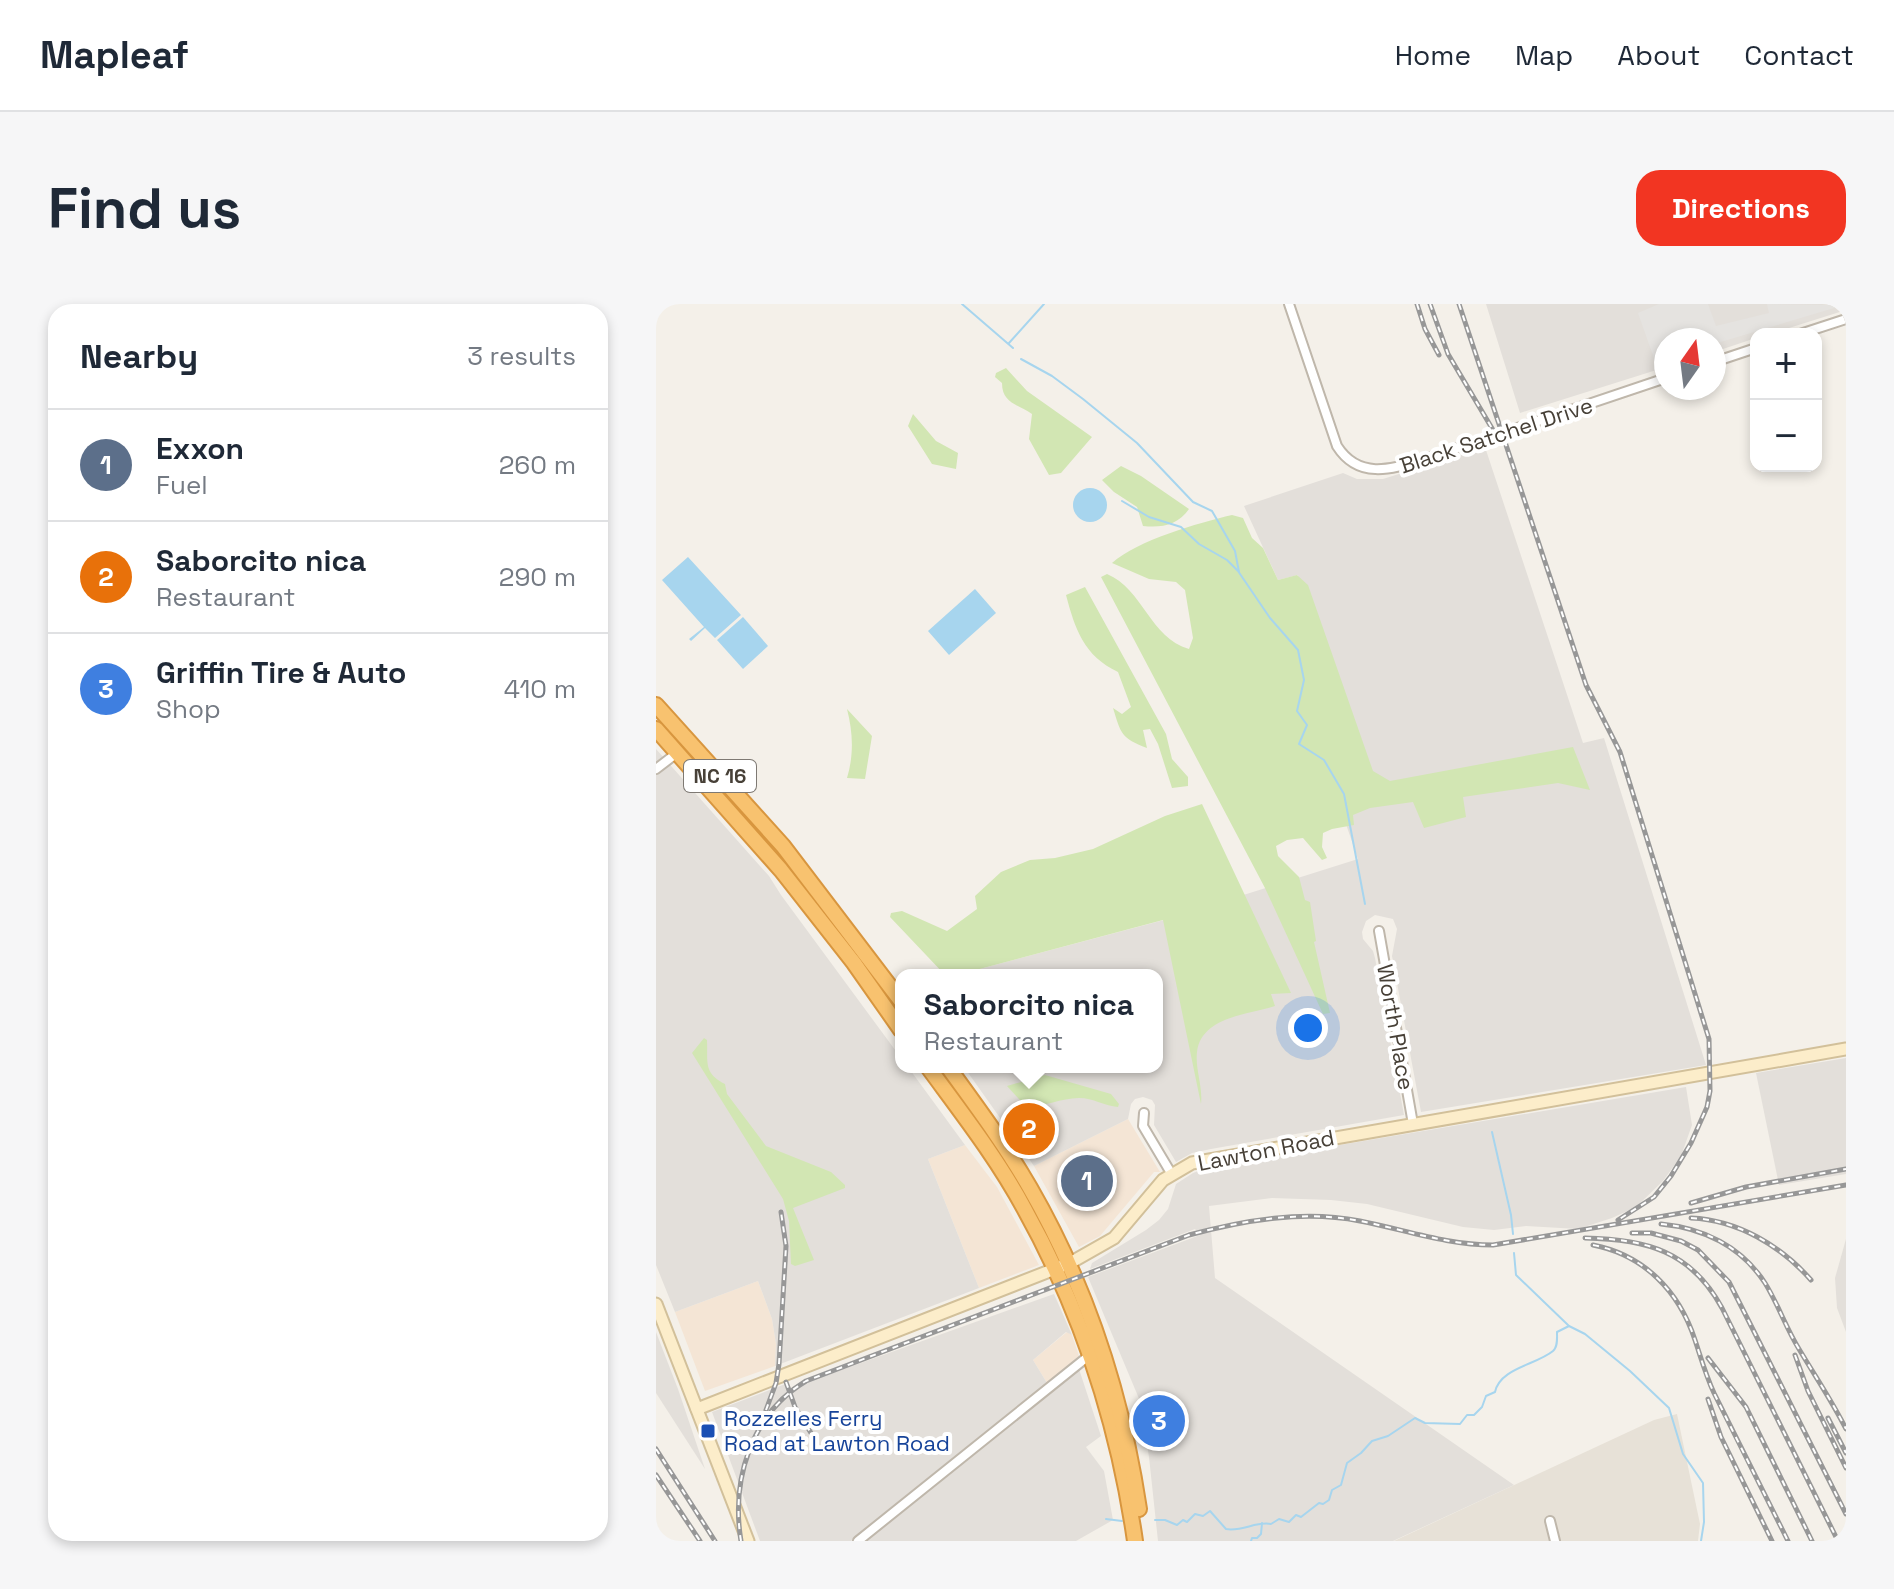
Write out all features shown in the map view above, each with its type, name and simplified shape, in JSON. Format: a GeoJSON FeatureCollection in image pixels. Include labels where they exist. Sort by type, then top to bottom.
{"type":"FeatureCollection","features":[{"type":"Feature","properties":{"kind":"highway","name":"NC 16"},"geometry":{"type":"LineString","coordinates":[[656,705],[783,846],[895,993]]}},
{"type":"Feature","properties":{"kind":"highway","name":"NC 16"},"geometry":{"type":"LineString","coordinates":[[656,729],[770,856],[854,963],[895,1021]]}},
{"type":"Feature","properties":{"kind":"highway"},"geometry":{"type":"LineString","coordinates":[[770,856],[783,846]]}},
{"type":"Feature","properties":{"kind":"highway"},"geometry":{"type":"LineString","coordinates":[[932,1073],[1063,1266]]}},
{"type":"Feature","properties":{"kind":"highway"},"geometry":{"type":"LineString","coordinates":[[952,1073],[1014,1161],[1063,1266],[1128,1443],[1144,1541]]}},
{"type":"Feature","properties":{"kind":"highway"},"geometry":{"type":"LineString","coordinates":[[1096,1350],[1119,1448],[1135,1541]]}},
{"type":"Feature","properties":{"kind":"street","name":"Black Satchel Drive"},"geometry":{"type":"LineString","coordinates":[[1289,304],[1337,446],[1350,461],[1368,470],[1383,471],[1422,460],[1654,382]]}},
{"type":"Feature","properties":{"kind":"street"},"geometry":{"type":"LineString","coordinates":[[1818,328],[1846,319]]}},
{"type":"Feature","properties":{"kind":"street"},"geometry":{"type":"LineString","coordinates":[[1726,358],[1750,350]]}},
{"type":"Feature","properties":{"kind":"street"},"geometry":{"type":"LineString","coordinates":[[656,769],[677,753]]}},
{"type":"Feature","properties":{"kind":"street","name":"Worth Place"},"geometry":{"type":"LineString","coordinates":[[1379,931],[1413,1124]]}},
{"type":"Feature","properties":{"kind":"street","name":"Lawton Road"},"geometry":{"type":"LineString","coordinates":[[697,1409],[1063,1266],[1114,1238],[1171,1173],[1207,1159],[1846,1049]]}},
{"type":"Feature","properties":{"kind":"street"},"geometry":{"type":"LineString","coordinates":[[1144,1113],[1143,1126],[1171,1173]]}},
{"type":"Feature","properties":{"kind":"street"},"geometry":{"type":"LineString","coordinates":[[656,1304],[748,1541]]}},
{"type":"Feature","properties":{"kind":"street"},"geometry":{"type":"LineString","coordinates":[[858,1541],[1096,1350]]}},
{"type":"Feature","properties":{"kind":"street"},"geometry":{"type":"LineString","coordinates":[[1550,1521],[1555,1541]]}},
{"type":"Feature","properties":{"kind":"shaded area"},"geometry":{"type":"Polygon","coordinates":[[[1486,304],[1846,304],[1846,310],[1789,328],[1750,328],[1750,340],[1726,348],[1726,328],[1654,328],[1654,371],[1520,413],[1486,304]]]}},
{"type":"Feature","properties":{"kind":"shaded area"},"geometry":{"type":"Polygon","coordinates":[[[1659,304],[1708,304],[1716,326],[1769,313],[1767,304],[1844,305],[1767,328],[1750,328],[1750,333],[1726,340],[1726,328],[1654,328],[1654,358],[1638,313],[1659,304]]]}},
{"type":"Feature","properties":{"kind":"shaded area"},"geometry":{"type":"Polygon","coordinates":[[[1485,447],[1583,743],[1604,738],[1706,1065],[1421,1112],[1392,956],[1397,929],[1393,919],[1375,915],[1366,921],[1363,939],[1375,958],[1404,1115],[1211,1149],[1192,1153],[1176,1162],[1154,1125],[1155,1105],[1152,1100],[1143,1097],[1131,1104],[1128,1119],[1034,1166],[968,1073],[1163,1073],[1163,969],[980,969],[1164,920],[1358,859],[1338,801],[1298,575],[1278,580],[1244,506],[1343,473],[1357,479],[1383,479],[1485,447]]]}},
{"type":"Feature","properties":{"kind":"shaded area"},"geometry":{"type":"Polygon","coordinates":[[[656,749],[769,876],[895,1050],[895,1073],[912,1073],[965,1145],[928,1159],[979,1288],[775,1366],[772,1319],[758,1281],[675,1312],[656,1265],[656,749]]]}},
{"type":"Feature","properties":{"kind":"shaded area"},"geometry":{"type":"Polygon","coordinates":[[[1846,1058],[1846,1174],[1779,1185],[1756,1073],[1846,1058]]]}},
{"type":"Feature","properties":{"kind":"shaded area"},"geometry":{"type":"Polygon","coordinates":[[[1686,1087],[1692,1125],[1681,1156],[1663,1181],[1636,1207],[1578,1229],[1526,1226],[1494,1230],[1463,1227],[1367,1204],[1331,1200],[1272,1198],[1209,1206],[1215,1278],[1514,1485],[1393,1541],[1158,1541],[1140,1401],[1088,1277],[1200,1235],[1195,1229],[1090,1269],[1092,1263],[1159,1220],[1168,1209],[1176,1184],[1209,1167],[1686,1087]]]}},
{"type":"Feature","properties":{"kind":"shaded area"},"geometry":{"type":"Polygon","coordinates":[[[1128,1119],[1160,1172],[1154,1172],[1100,1236],[1079,1247],[1034,1166],[1128,1119]]]}},
{"type":"Feature","properties":{"kind":"shaded area"},"geometry":{"type":"Polygon","coordinates":[[[965,1145],[997,1187],[1039,1265],[979,1288],[928,1159],[965,1145]]]}},
{"type":"Feature","properties":{"kind":"shaded area"},"geometry":{"type":"Polygon","coordinates":[[[1846,1239],[1846,1332],[1837,1308],[1835,1278],[1846,1239]]]}},
{"type":"Feature","properties":{"kind":"shaded area"},"geometry":{"type":"Polygon","coordinates":[[[758,1281],[772,1319],[775,1366],[705,1391],[675,1312],[758,1281]]]}},
{"type":"Feature","properties":{"kind":"shaded area"},"geometry":{"type":"Polygon","coordinates":[[[1054,1294],[1072,1335],[1066,1332],[1033,1360],[1047,1383],[851,1541],[760,1541],[712,1412],[788,1383],[791,1388],[1054,1294]]]}},
{"type":"Feature","properties":{"kind":"shaded area"},"geometry":{"type":"Polygon","coordinates":[[[656,1332],[678,1389],[705,1469],[656,1393],[656,1332]]]}},
{"type":"Feature","properties":{"kind":"shaded area"},"geometry":{"type":"Polygon","coordinates":[[[1067,1332],[1072,1335],[1079,1356],[1047,1383],[1033,1360],[1067,1332]]]}},
{"type":"Feature","properties":{"kind":"shaded area"},"geometry":{"type":"Polygon","coordinates":[[[1079,1369],[1101,1436],[1086,1447],[1104,1471],[1113,1520],[1076,1541],[862,1541],[1079,1369]]]}},
{"type":"Feature","properties":{"kind":"shaded area"},"geometry":{"type":"Polygon","coordinates":[[[1677,1414],[1700,1524],[1698,1541],[1394,1541],[1654,1420],[1677,1414]]]}},
{"type":"Feature","properties":{"kind":"green space"},"geometry":{"type":"Polygon","coordinates":[[[1006,368],[1027,391],[1092,437],[1061,473],[1049,475],[1029,439],[1032,414],[1008,399],[1002,383],[995,377],[996,373],[1006,368]]]}},
{"type":"Feature","properties":{"kind":"green space"},"geometry":{"type":"Polygon","coordinates":[[[913,414],[936,441],[958,453],[956,469],[932,464],[908,426],[913,414]]]}},
{"type":"Feature","properties":{"kind":"green space"},"geometry":{"type":"Polygon","coordinates":[[[1121,466],[1189,509],[1180,519],[1169,524],[1143,526],[1137,507],[1102,480],[1121,466]]]}},
{"type":"Feature","properties":{"kind":"green space"},"geometry":{"type":"Polygon","coordinates":[[[1232,515],[1243,518],[1252,538],[1263,548],[1278,580],[1297,575],[1308,585],[1373,771],[1390,781],[1573,747],[1590,790],[1558,783],[1463,797],[1466,817],[1424,828],[1413,802],[1370,808],[1353,815],[1354,825],[1323,833],[1322,847],[1327,858],[1322,860],[1303,838],[1287,840],[1276,846],[1278,856],[1299,877],[1305,900],[1310,902],[1314,942],[1330,1013],[1323,1014],[1265,888],[1101,577],[1107,574],[1130,590],[1165,635],[1189,649],[1193,638],[1185,590],[1176,582],[1149,579],[1112,563],[1152,540],[1232,515]]]}},
{"type":"Feature","properties":{"kind":"green space"},"geometry":{"type":"Polygon","coordinates":[[[1085,587],[1166,734],[1172,759],[1188,777],[1188,786],[1172,788],[1150,729],[1143,730],[1147,748],[1127,738],[1120,729],[1113,708],[1122,714],[1131,707],[1118,672],[1089,650],[1073,619],[1066,595],[1085,587]]]}},
{"type":"Feature","properties":{"kind":"green space"},"geometry":{"type":"Polygon","coordinates":[[[847,709],[872,736],[865,779],[847,778],[852,744],[847,709]]]}},
{"type":"Feature","properties":{"kind":"green space"},"geometry":{"type":"Polygon","coordinates":[[[1202,804],[1291,993],[1271,994],[1275,1006],[1228,1019],[1207,1031],[1200,1040],[1197,1052],[1201,1104],[1163,920],[979,969],[939,969],[890,917],[891,913],[902,911],[947,931],[977,909],[975,896],[1001,872],[1030,860],[1093,849],[1165,816],[1202,804]]]}},
{"type":"Feature","properties":{"kind":"green space"},"geometry":{"type":"Polygon","coordinates":[[[704,1038],[707,1040],[710,1071],[725,1084],[727,1094],[766,1146],[831,1172],[845,1185],[845,1188],[793,1208],[814,1260],[795,1266],[791,1264],[789,1221],[783,1199],[692,1053],[704,1038]]]}},
{"type":"Feature","properties":{"kind":"green space"},"geometry":{"type":"Polygon","coordinates":[[[1045,1075],[1111,1094],[1118,1107],[1079,1098],[1028,1109],[1007,1086],[1045,1075]]]}},
{"type":"Feature","properties":{"kind":"water"},"geometry":{"type":"Polygon","coordinates":[[[1090,488],[1102,493],[1107,505],[1102,517],[1090,522],[1078,517],[1073,505],[1078,493],[1090,488]]]}},
{"type":"Feature","properties":{"kind":"water"},"geometry":{"type":"Polygon","coordinates":[[[688,557],[741,615],[715,638],[705,628],[691,641],[689,639],[704,627],[662,580],[688,557]]]}},
{"type":"Feature","properties":{"kind":"water"},"geometry":{"type":"Polygon","coordinates":[[[975,589],[996,613],[949,655],[928,631],[975,589]]]}},
{"type":"Feature","properties":{"kind":"water"},"geometry":{"type":"Polygon","coordinates":[[[743,617],[768,646],[743,669],[717,640],[743,617]]]}},
{"type":"Feature","properties":{"kind":"waterway"},"geometry":{"type":"LineString","coordinates":[[962,304],[1013,348]]}},
{"type":"Feature","properties":{"kind":"waterway"},"geometry":{"type":"LineString","coordinates":[[1009,343],[1044,304]]}},
{"type":"Feature","properties":{"kind":"waterway"},"geometry":{"type":"LineString","coordinates":[[1021,359],[1052,376],[1083,399],[1137,443],[1193,502],[1212,511],[1235,551],[1239,572]]}},
{"type":"Feature","properties":{"kind":"waterway"},"geometry":{"type":"LineString","coordinates":[[1122,501],[1149,517],[1181,527],[1199,544],[1227,560],[1298,650],[1304,680],[1297,711],[1307,725],[1299,744],[1324,760],[1344,794],[1365,904]]}},
{"type":"Feature","properties":{"kind":"waterway"},"geometry":{"type":"LineString","coordinates":[[1492,1132],[1513,1234]]}},
{"type":"Feature","properties":{"kind":"waterway"},"geometry":{"type":"LineString","coordinates":[[1514,1253],[1516,1275],[1569,1326],[1585,1334],[1669,1408],[1683,1454],[1703,1483],[1701,1541]]}},
{"type":"Feature","properties":{"kind":"waterway"},"geometry":{"type":"LineString","coordinates":[[1155,1520],[1177,1525],[1183,1520],[1187,1522],[1195,1514],[1203,1516],[1210,1511],[1226,1529],[1232,1530],[1271,1524],[1279,1519],[1289,1522],[1296,1515],[1301,1517],[1319,1503],[1329,1500],[1332,1490],[1341,1485],[1347,1463],[1372,1441],[1388,1436],[1415,1418],[1425,1423],[1460,1424],[1467,1415],[1474,1415],[1482,1407],[1486,1396],[1495,1392],[1504,1377],[1553,1351],[1557,1332],[1569,1326]]}},
{"type":"Feature","properties":{"kind":"waterway"},"geometry":{"type":"LineString","coordinates":[[1106,1519],[1122,1521]]}},
{"type":"Feature","properties":{"kind":"waterway"},"geometry":{"type":"LineString","coordinates":[[1251,1541],[1261,1534],[1262,1523]]}},
{"type":"Feature","properties":{"kind":"railway"},"geometry":{"type":"LineString","coordinates":[[1417,304],[1425,329],[1439,355]]}},
{"type":"Feature","properties":{"kind":"railway"},"geometry":{"type":"LineString","coordinates":[[1430,304],[1448,354],[1493,430]]}},
{"type":"Feature","properties":{"kind":"railway"},"geometry":{"type":"LineString","coordinates":[[1459,304],[1586,685],[1620,752],[1709,1039],[1710,1091],[1707,1107],[1691,1143],[1654,1197],[1618,1220]]}},
{"type":"Feature","properties":{"kind":"railway"},"geometry":{"type":"LineString","coordinates":[[1691,1203],[1746,1187],[1846,1169]]}},
{"type":"Feature","properties":{"kind":"railway"},"geometry":{"type":"LineString","coordinates":[[741,1541],[739,1495],[749,1450],[771,1411],[806,1381],[1189,1235],[1253,1221],[1317,1216],[1360,1221],[1459,1243],[1493,1245],[1846,1185]]}},
{"type":"Feature","properties":{"kind":"railway"},"geometry":{"type":"LineString","coordinates":[[766,1410],[779,1364],[786,1246],[781,1212]]}},
{"type":"Feature","properties":{"kind":"railway"},"geometry":{"type":"LineString","coordinates":[[1691,1218],[1725,1224],[1757,1237],[1786,1256],[1811,1280]]}},
{"type":"Feature","properties":{"kind":"railway"},"geometry":{"type":"LineString","coordinates":[[1661,1224],[1692,1230],[1720,1241],[1755,1270],[1770,1291],[1794,1341],[1846,1429]]}},
{"type":"Feature","properties":{"kind":"railway"},"geometry":{"type":"LineString","coordinates":[[1632,1233],[1651,1233],[1681,1241],[1698,1250],[1729,1282],[1846,1514]]}},
{"type":"Feature","properties":{"kind":"railway"},"geometry":{"type":"LineString","coordinates":[[1585,1238],[1628,1241],[1665,1252],[1696,1273],[1710,1289],[1838,1541]]}},
{"type":"Feature","properties":{"kind":"railway"},"geometry":{"type":"LineString","coordinates":[[1593,1245],[1628,1257],[1643,1267],[1657,1278],[1679,1306],[1714,1393],[1788,1541]]}},
{"type":"Feature","properties":{"kind":"railway"},"geometry":{"type":"LineString","coordinates":[[1795,1355],[1808,1391],[1846,1468]]}},
{"type":"Feature","properties":{"kind":"railway"},"geometry":{"type":"LineString","coordinates":[[1708,1358],[1746,1407],[1812,1541]]}},
{"type":"Feature","properties":{"kind":"railway"},"geometry":{"type":"LineString","coordinates":[[786,1382],[795,1407],[811,1433]]}},
{"type":"Feature","properties":{"kind":"railway"},"geometry":{"type":"LineString","coordinates":[[1708,1399],[1721,1437],[1772,1541]]}},
{"type":"Feature","properties":{"kind":"railway"},"geometry":{"type":"LineString","coordinates":[[1828,1418],[1846,1453]]}},
{"type":"Feature","properties":{"kind":"railway"},"geometry":{"type":"LineString","coordinates":[[656,1449],[715,1541]]}},
{"type":"Feature","properties":{"kind":"railway"},"geometry":{"type":"LineString","coordinates":[[656,1475],[700,1541]]}},
{"type":"Feature","properties":{"kind":"place","name":"Saborcito nica"},"geometry":{"type":"Point","coordinates":[1029,1129]}},
{"type":"Feature","properties":{"kind":"place","name":"Exxon"},"geometry":{"type":"Point","coordinates":[1087,1181]}},
{"type":"Feature","properties":{"kind":"place","name":"Griffin Tire & Auto"},"geometry":{"type":"Point","coordinates":[1159,1421]}},
{"type":"Feature","properties":{"kind":"place","name":"Rozzelles Ferry Road at Lawton Road"},"geometry":{"type":"Point","coordinates":[708,1431]}}]}
